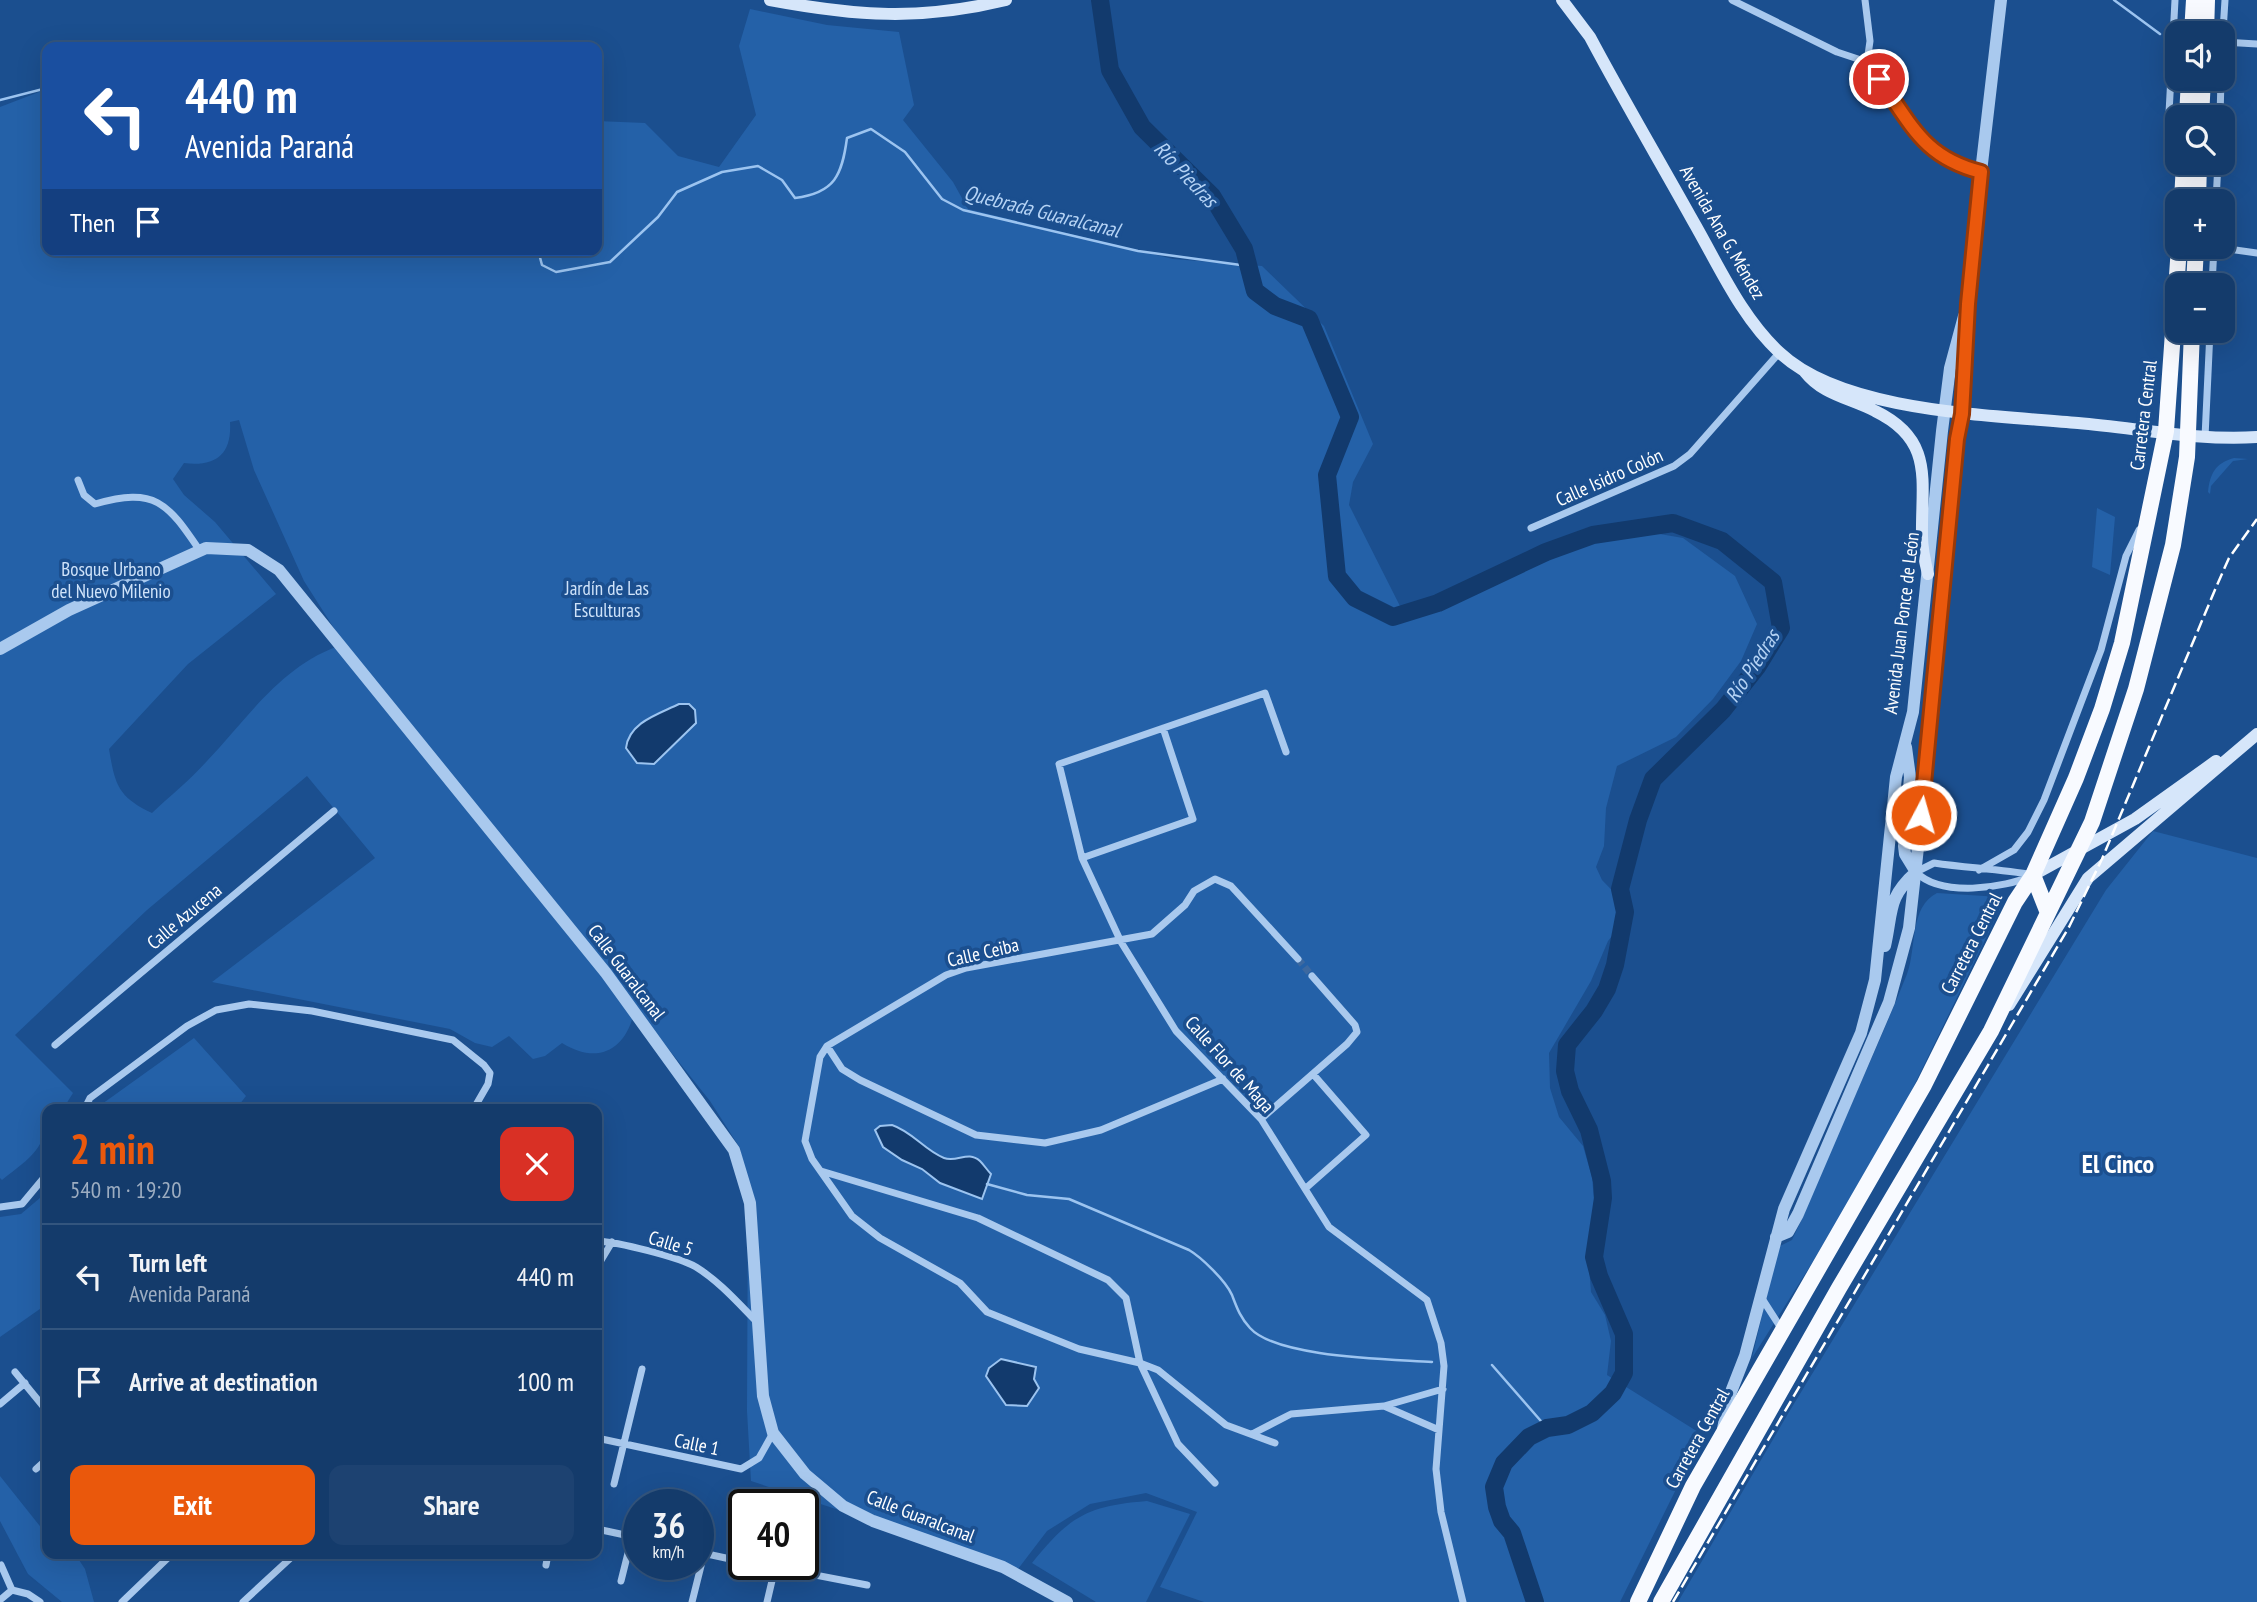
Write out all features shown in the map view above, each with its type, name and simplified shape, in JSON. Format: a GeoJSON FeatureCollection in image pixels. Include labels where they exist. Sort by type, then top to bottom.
{"type":"FeatureCollection","features":[{"type":"Feature","properties":{"kind":"highway"},"geometry":{"type":"LineString","coordinates":[[2192,21],[2193,0]]}},
{"type":"Feature","properties":{"kind":"highway"},"geometry":{"type":"LineString","coordinates":[[2206,21],[2207,0]]}},
{"type":"Feature","properties":{"kind":"highway","name":"Carretera Central"},"geometry":{"type":"LineString","coordinates":[[1638,1602],[1693,1486],[1924,1085],[2015,902],[2033,875],[2102,709],[2122,643],[2166,431],[2178,259]]}},
{"type":"Feature","properties":{"kind":"highway"},"geometry":{"type":"LineString","coordinates":[[1661,1602],[1839,1288],[1991,1031],[2080,849],[2132,702],[2173,545],[2188,435],[2192,343]]}},
{"type":"Feature","properties":{"kind":"highway"},"geometry":{"type":"LineString","coordinates":[[2033,875],[2048,913]]}},
{"type":"Feature","properties":{"kind":"main road"},"geometry":{"type":"LineString","coordinates":[[770,0],[840,13],[906,16],[967,10],[1006,0]]}},
{"type":"Feature","properties":{"kind":"main road","name":"Avenida Ana G. Méndez"},"geometry":{"type":"LineString","coordinates":[[1562,0],[1590,37],[1742,308],[1779,352],[1805,372],[1857,393],[1947,412],[2166,431],[2205,437],[2257,437]]}},
{"type":"Feature","properties":{"kind":"main road"},"geometry":{"type":"LineString","coordinates":[[1805,372],[1815,385],[1889,417],[1913,439],[1920,452],[1924,480],[1922,540],[1928,574]]}},
{"type":"Feature","properties":{"kind":"main road"},"geometry":{"type":"LineString","coordinates":[[2033,875],[2135,819],[2257,734]]}},
{"type":"Feature","properties":{"kind":"main road"},"geometry":{"type":"LineString","coordinates":[[1991,1031],[2030,975],[2088,878],[2257,734]]}},
{"type":"Feature","properties":{"kind":"street"},"geometry":{"type":"LineString","coordinates":[[1732,0],[1837,52],[1867,62],[1928,149],[1952,164],[1981,172]]}},
{"type":"Feature","properties":{"kind":"street"},"geometry":{"type":"LineString","coordinates":[[1865,0],[1870,41],[1867,62]]}},
{"type":"Feature","properties":{"kind":"street","name":"Avenida Juan Ponce de León"},"geometry":{"type":"LineString","coordinates":[[1776,1237],[1788,1232],[1798,1213],[1896,984],[1909,928],[1957,439],[1962,414],[1968,304],[1981,172],[2001,0]]}},
{"type":"Feature","properties":{"kind":"street"},"geometry":{"type":"LineString","coordinates":[[2169,105],[2175,0]]}},
{"type":"Feature","properties":{"kind":"street"},"geometry":{"type":"LineString","coordinates":[[2224,21],[2225,0]]}},
{"type":"Feature","properties":{"kind":"street"},"geometry":{"type":"LineString","coordinates":[[2235,44],[2257,44]]}},
{"type":"Feature","properties":{"kind":"street"},"geometry":{"type":"LineString","coordinates":[[2235,250],[2257,253]]}},
{"type":"Feature","properties":{"kind":"street","name":"Avenida Juan Ponce de León"},"geometry":{"type":"LineString","coordinates":[[1723,1433],[1729,1397],[1745,1356],[1784,1209],[1861,1033],[1875,980],[1896,776],[1913,712],[1950,368],[1968,304]]}},
{"type":"Feature","properties":{"kind":"street"},"geometry":{"type":"LineString","coordinates":[[2205,437],[2209,343]]}},
{"type":"Feature","properties":{"kind":"street","name":"Calle Isidro Colón"},"geometry":{"type":"LineString","coordinates":[[1531,528],[1674,466],[1690,454],[1779,352]]}},
{"type":"Feature","properties":{"kind":"street","name":"Avenida Juan Ponce de León"},"geometry":{"type":"LineString","coordinates":[[1947,412],[1954,422],[1957,439]]}},
{"type":"Feature","properties":{"kind":"street"},"geometry":{"type":"LineString","coordinates":[[78,480],[84,495],[95,504],[121,497],[145,496],[158,500],[175,513],[200,551]]}},
{"type":"Feature","properties":{"kind":"street"},"geometry":{"type":"LineString","coordinates":[[1979,870],[2014,850],[2028,832],[2044,800],[2101,650],[2126,556],[2150,511]]}},
{"type":"Feature","properties":{"kind":"street","name":"Calle Guaralcanal"},"geometry":{"type":"LineString","coordinates":[[0,649],[69,610],[200,551],[227,547],[248,550],[279,570],[606,973],[724,1133],[742,1172],[750,1203],[763,1396],[773,1433],[805,1474],[843,1506],[873,1521],[1003,1567],[1067,1602]]}},
{"type":"Feature","properties":{"kind":"street"},"geometry":{"type":"LineString","coordinates":[[1082,859],[1193,819],[1163,728],[1265,693],[1286,752]]}},
{"type":"Feature","properties":{"kind":"street","name":"Calle Flor de Maga"},"geometry":{"type":"LineString","coordinates":[[1163,728],[1059,764],[1082,859],[1121,942],[1176,1031],[1261,1119],[1329,1227],[1427,1300],[1441,1343],[1443,1389]]}},
{"type":"Feature","properties":{"kind":"street"},"geometry":{"type":"LineString","coordinates":[[1905,740],[1910,777],[1904,846],[1905,854],[1916,872],[1931,883],[1988,889],[2012,885],[2033,875]]}},
{"type":"Feature","properties":{"kind":"street","name":"Calle Azucena"},"geometry":{"type":"LineString","coordinates":[[55,1045],[334,811]]}},
{"type":"Feature","properties":{"kind":"street"},"geometry":{"type":"LineString","coordinates":[[1875,980],[1881,966],[1894,896],[1916,872],[1934,863],[2033,875]]}},
{"type":"Feature","properties":{"kind":"street","name":"Calle Ceiba"},"geometry":{"type":"LineString","coordinates":[[827,1046],[946,975],[966,968],[1121,942],[1158,931],[1185,905],[1195,891],[1215,879],[1231,886],[1298,959]]}},
{"type":"Feature","properties":{"kind":"street"},"geometry":{"type":"LineString","coordinates":[[1261,1119],[1357,1032],[1355,1025],[1312,976]]}},
{"type":"Feature","properties":{"kind":"street"},"geometry":{"type":"LineString","coordinates":[[87,1104],[90,1098],[187,1026],[216,1010],[249,1004],[312,1011],[453,1040],[490,1073],[488,1084],[476,1104]]}},
{"type":"Feature","properties":{"kind":"street"},"geometry":{"type":"LineString","coordinates":[[63,1037],[71,1046]]}},
{"type":"Feature","properties":{"kind":"street"},"geometry":{"type":"LineString","coordinates":[[1223,1079],[1101,1130],[1045,1143],[1020,1142],[976,1135],[860,1080],[842,1069],[827,1046],[821,1057],[805,1141],[820,1171],[852,1216],[880,1238],[960,1283],[987,1312],[1079,1349],[1140,1363],[1158,1370],[1226,1424],[1275,1443]]}},
{"type":"Feature","properties":{"kind":"street"},"geometry":{"type":"LineString","coordinates":[[1306,1188],[1366,1135],[1313,1074]]}},
{"type":"Feature","properties":{"kind":"street"},"geometry":{"type":"LineString","coordinates":[[820,1171],[978,1219],[1108,1280],[1126,1298],[1140,1363],[1178,1444],[1215,1483]]}},
{"type":"Feature","properties":{"kind":"street"},"geometry":{"type":"LineString","coordinates":[[0,1208],[22,1205],[42,1180]]}},
{"type":"Feature","properties":{"kind":"street","name":"Calle 5"},"geometry":{"type":"LineString","coordinates":[[602,1241],[695,1266],[725,1289],[757,1323]]}},
{"type":"Feature","properties":{"kind":"street"},"geometry":{"type":"LineString","coordinates":[[602,1258],[612,1242]]}},
{"type":"Feature","properties":{"kind":"street"},"geometry":{"type":"LineString","coordinates":[[1760,1294],[1782,1329]]}},
{"type":"Feature","properties":{"kind":"street"},"geometry":{"type":"LineString","coordinates":[[614,1483],[642,1370]]}},
{"type":"Feature","properties":{"kind":"street"},"geometry":{"type":"LineString","coordinates":[[15,1372],[42,1405]]}},
{"type":"Feature","properties":{"kind":"street"},"geometry":{"type":"LineString","coordinates":[[0,1404],[25,1383]]}},
{"type":"Feature","properties":{"kind":"street"},"geometry":{"type":"LineString","coordinates":[[1252,1434],[1292,1414],[1384,1406],[1443,1389],[1436,1469],[1441,1512],[1463,1602]]}},
{"type":"Feature","properties":{"kind":"street"},"geometry":{"type":"LineString","coordinates":[[1384,1406],[1439,1430]]}},
{"type":"Feature","properties":{"kind":"street","name":"Calle 1"},"geometry":{"type":"LineString","coordinates":[[602,1439],[741,1469],[759,1458],[773,1433]]}},
{"type":"Feature","properties":{"kind":"street"},"geometry":{"type":"LineString","coordinates":[[36,1469],[42,1464]]}},
{"type":"Feature","properties":{"kind":"street"},"geometry":{"type":"LineString","coordinates":[[602,1530],[623,1534]]}},
{"type":"Feature","properties":{"kind":"street"},"geometry":{"type":"LineString","coordinates":[[122,1602],[164,1559]]}},
{"type":"Feature","properties":{"kind":"street"},"geometry":{"type":"LineString","coordinates":[[243,1602],[290,1559]]}},
{"type":"Feature","properties":{"kind":"street"},"geometry":{"type":"LineString","coordinates":[[546,1565],[547,1559]]}},
{"type":"Feature","properties":{"kind":"street"},"geometry":{"type":"LineString","coordinates":[[1,1565],[12,1590]]}},
{"type":"Feature","properties":{"kind":"street"},"geometry":{"type":"LineString","coordinates":[[621,1581],[623,1575]]}},
{"type":"Feature","properties":{"kind":"street"},"geometry":{"type":"LineString","coordinates":[[819,1576],[867,1585]]}},
{"type":"Feature","properties":{"kind":"street"},"geometry":{"type":"LineString","coordinates":[[692,1602],[696,1580]]}},
{"type":"Feature","properties":{"kind":"street"},"geometry":{"type":"LineString","coordinates":[[767,1602],[772,1580]]}},
{"type":"Feature","properties":{"kind":"street"},"geometry":{"type":"LineString","coordinates":[[0,1600],[12,1590]]}},
{"type":"Feature","properties":{"kind":"street"},"geometry":{"type":"LineString","coordinates":[[12,1590],[28,1594],[40,1602]]}},
{"type":"Feature","properties":{"kind":"green space"},"geometry":{"type":"Polygon","coordinates":[[[750,9],[827,25],[899,32],[914,105],[903,120],[953,182],[968,209],[1173,259],[1262,266],[1324,326],[1373,444],[1353,482],[1349,505],[1403,612],[1415,609],[1547,548],[1619,527],[1683,538],[1735,576],[1757,624],[1741,661],[1713,699],[1676,737],[1617,766],[1606,808],[1604,846],[1596,867],[1602,880],[1632,911],[1608,941],[1591,981],[1549,1053],[1550,1088],[1559,1117],[1583,1146],[1592,1177],[1594,1200],[1588,1254],[1591,1292],[1605,1315],[1611,1341],[1607,1375],[1703,1435],[1620,1602],[1204,1602],[1160,1587],[1197,1512],[1146,1493],[1090,1504],[1047,1531],[1018,1569],[819,1503],[819,1489],[775,1489],[751,1481],[747,1411],[748,1198],[740,1148],[710,1101],[635,1007],[626,1034],[610,1049],[600,1053],[588,1053],[562,1043],[545,1056],[533,1059],[509,1036],[492,1047],[475,1043],[450,1029],[212,982],[375,858],[307,776],[147,910],[15,1035],[73,1093],[66,1104],[42,1104],[40,1143],[21,1165],[2,1180],[0,1178],[0,107],[42,91],[42,256],[602,256],[602,121],[645,123],[678,156],[719,167],[756,115],[739,46],[750,9]],[[239,420],[230,422],[228,442],[220,456],[205,463],[184,463],[173,479],[184,495],[215,522],[276,594],[188,664],[109,749],[113,772],[120,788],[132,801],[152,813],[200,768],[284,678],[322,653],[344,644],[304,581],[254,470],[239,420]]]}},
{"type":"Feature","properties":{"kind":"green space"},"geometry":{"type":"Polygon","coordinates":[[[2234,458],[2248,459],[2233,461],[2211,486],[2210,494],[2209,486],[2215,470],[2222,463],[2234,458]]]}},
{"type":"Feature","properties":{"kind":"green space"},"geometry":{"type":"Polygon","coordinates":[[[2097,508],[2115,517],[2110,575],[2092,567],[2097,508]]]}},
{"type":"Feature","properties":{"kind":"green space"},"geometry":{"type":"Polygon","coordinates":[[[2153,831],[2257,858],[2257,1602],[1678,1602],[1789,1412],[2106,890],[2153,831]]]}},
{"type":"Feature","properties":{"kind":"green space"},"geometry":{"type":"Polygon","coordinates":[[[1937,893],[2000,897],[2003,903],[1908,1098],[1812,1263],[1752,1358],[1778,1247],[1792,1240],[1802,1219],[1907,974],[1915,929],[1922,908],[1928,899],[1937,893]]]}},
{"type":"Feature","properties":{"kind":"green space"},"geometry":{"type":"Polygon","coordinates":[[[194,1038],[246,1096],[240,1104],[102,1104],[194,1038]]]}},
{"type":"Feature","properties":{"kind":"green space"},"geometry":{"type":"Polygon","coordinates":[[[42,1196],[42,1308],[0,1337],[0,1217],[21,1214],[42,1196]]]}},
{"type":"Feature","properties":{"kind":"green space"},"geometry":{"type":"Polygon","coordinates":[[[0,1476],[42,1529],[42,1559],[78,1559],[85,1569],[94,1602],[62,1602],[28,1574],[0,1521],[0,1476]]]}},
{"type":"Feature","properties":{"kind":"green space"},"geometry":{"type":"Polygon","coordinates":[[[1147,1501],[1190,1514],[1146,1602],[1096,1602],[1032,1563],[1058,1534],[1081,1516],[1109,1506],[1147,1501]]]}},
{"type":"Feature","properties":{"kind":"shaded area"},"geometry":{"type":"Polygon","coordinates":[[[679,704],[689,704],[695,710],[696,723],[654,764],[637,763],[626,748],[628,739],[646,720],[679,704]]]}},
{"type":"Feature","properties":{"kind":"shaded area"},"geometry":{"type":"Polygon","coordinates":[[[892,1125],[944,1158],[971,1157],[980,1161],[991,1174],[982,1199],[940,1183],[922,1169],[883,1147],[875,1130],[880,1126],[892,1125]]]}},
{"type":"Feature","properties":{"kind":"shaded area"},"geometry":{"type":"Polygon","coordinates":[[[1001,1359],[1036,1367],[1034,1379],[1039,1388],[1027,1406],[1006,1405],[986,1376],[989,1368],[1001,1359]]]}},
{"type":"Feature","properties":{"kind":"waterway","name":"Río Piedras"},"geometry":{"type":"LineString","coordinates":[[1100,0],[1110,70],[1142,127],[1212,196],[1244,249],[1255,291],[1275,306],[1309,319],[1350,417],[1327,475],[1337,576],[1355,598],[1393,617],[1438,603],[1546,552],[1593,535],[1673,523],[1722,541],[1773,582],[1781,628],[1757,667],[1723,710],[1653,779],[1638,820],[1620,889],[1625,912],[1615,965],[1607,989],[1594,1011],[1567,1045],[1565,1071],[1570,1091],[1589,1130],[1602,1181],[1603,1198],[1594,1257],[1599,1276],[1624,1334],[1624,1373],[1613,1393],[1592,1413],[1568,1425],[1547,1428],[1529,1437],[1504,1463],[1494,1487],[1497,1507],[1502,1521],[1512,1533],[1535,1602]]}},
{"type":"Feature","properties":{"kind":"waterway"},"geometry":{"type":"LineString","coordinates":[[2114,0],[2160,34]]}},
{"type":"Feature","properties":{"kind":"waterway","name":"Quebrada Guaralcanal"},"geometry":{"type":"LineString","coordinates":[[0,100],[42,89]]}},
{"type":"Feature","properties":{"kind":"waterway","name":"Quebrada Guaralcanal"},"geometry":{"type":"LineString","coordinates":[[540,256],[542,265],[556,272],[610,262],[658,217],[677,192],[722,172],[758,166],[782,180],[795,198],[809,196],[828,187],[834,180],[839,172],[847,138],[871,129],[905,152],[942,199],[963,210],[1138,251],[1248,266]]}},
{"type":"Feature","properties":{"kind":"waterway"},"geometry":{"type":"LineString","coordinates":[[987,1184],[1027,1195],[1069,1199],[1189,1250],[1219,1276],[1229,1289],[1244,1320],[1264,1338],[1284,1346],[1336,1355],[1432,1362]]}},
{"type":"Feature","properties":{"kind":"waterway"},"geometry":{"type":"LineString","coordinates":[[1492,1365],[1547,1428]]}},
{"type":"Feature","properties":{"kind":"tunnel"},"geometry":{"type":"LineString","coordinates":[[1298,959],[1312,976]]}},
{"type":"Feature","properties":{"kind":"railway"},"geometry":{"type":"LineString","coordinates":[[1673,1602],[2069,927],[2102,859],[2229,558],[2257,519]]}},
{"type":"Feature","properties":{"kind":"district","name":"El Cinco"},"geometry":{"type":"Point","coordinates":[2118,1163]}},
{"type":"Feature","properties":{"kind":"route"},"geometry":{"type":"LineString","coordinates":[[1879,79],[1928,149],[1952,164],[1981,172],[1968,304],[1962,414],[1957,439],[1933,714],[1921,815]]}},
{"type":"Feature","properties":{"kind":"park label","name":"Bosque Urbano del Nuevo Milenio"},"geometry":{"type":"Point","coordinates":[111,580]}},
{"type":"Feature","properties":{"kind":"park label","name":"Jardín de Las Esculturas"},"geometry":{"type":"Point","coordinates":[607,599]}}]}
